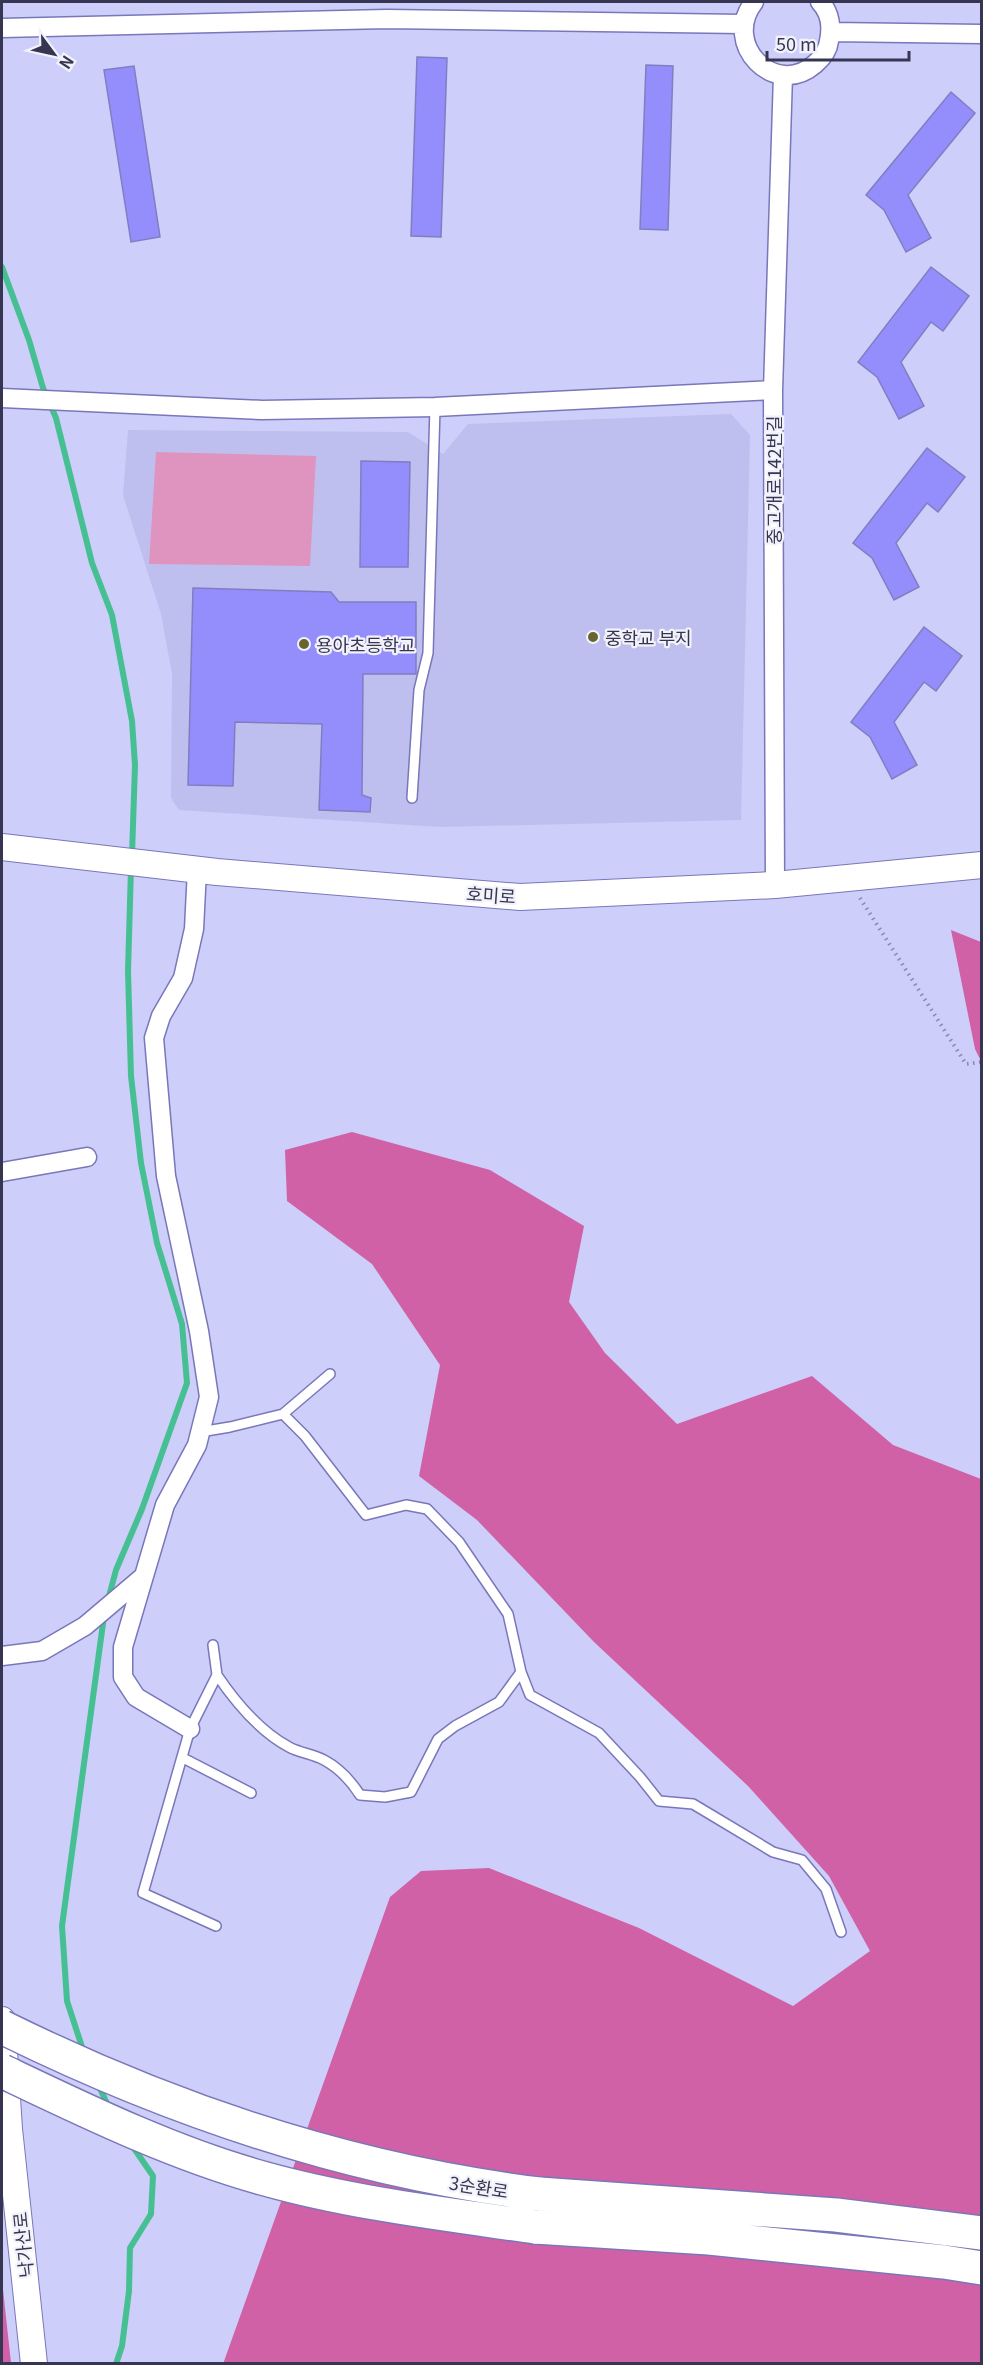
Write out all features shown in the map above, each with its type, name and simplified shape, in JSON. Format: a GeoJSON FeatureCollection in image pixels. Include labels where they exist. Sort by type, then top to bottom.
{"type":"FeatureCollection","features":[{"type":"Feature","properties":{"kind":"highway","name":"3순환로"},"geometry":{"type":"LineString","coordinates":[[2,2026],[38,2045],[196,2111],[396,2170],[481,2187],[539,2194],[836,2215],[981,2233]]}},
{"type":"Feature","properties":{"kind":"highway","name":"3순환로"},"geometry":{"type":"LineString","coordinates":[[2,2071],[162,2142],[220,2165],[263,2178],[336,2195],[417,2210],[535,2227],[709,2238],[944,2262],[981,2268]]}},
{"type":"Feature","properties":{"kind":"street"},"geometry":{"type":"LineString","coordinates":[[754,2],[743,24],[743,39],[748,52],[757,63],[769,71],[783,75],[797,74],[810,68],[821,58],[828,46],[831,32],[829,18],[820,2]]}},
{"type":"Feature","properties":{"kind":"street"},"geometry":{"type":"LineString","coordinates":[[2,28],[387,19],[743,24]]}},
{"type":"Feature","properties":{"kind":"street"},"geometry":{"type":"LineString","coordinates":[[831,32],[981,34]]}},
{"type":"Feature","properties":{"kind":"street","name":"중고개로142번길"},"geometry":{"type":"LineString","coordinates":[[776,885],[773,390],[783,75]]}},
{"type":"Feature","properties":{"kind":"street"},"geometry":{"type":"LineString","coordinates":[[2,398],[262,410],[435,407],[773,390]]}},
{"type":"Feature","properties":{"kind":"street","name":"호미로"},"geometry":{"type":"LineString","coordinates":[[2,847],[197,870],[520,897],[776,885],[981,865]]}},
{"type":"Feature","properties":{"kind":"street"},"geometry":{"type":"LineString","coordinates":[[190,1729],[136,1697],[123,1677],[123,1647],[165,1505],[197,1444],[209,1397],[199,1331],[166,1176],[154,1038],[161,1016],[183,978],[194,929],[197,870]]}},
{"type":"Feature","properties":{"kind":"street"},"geometry":{"type":"LineString","coordinates":[[2,1172],[87,1157]]}},
{"type":"Feature","properties":{"kind":"street"},"geometry":{"type":"LineString","coordinates":[[2,1656],[42,1651],[85,1626],[144,1576]]}},
{"type":"Feature","properties":{"kind":"street","name":"낙가산로"},"geometry":{"type":"LineString","coordinates":[[2,2020],[9,2129],[34,2364]]}},
{"type":"Feature","properties":{"kind":"lane"},"geometry":{"type":"LineString","coordinates":[[412,798],[419,690],[428,653],[435,407]]}},
{"type":"Feature","properties":{"kind":"lane"},"geometry":{"type":"LineString","coordinates":[[200,1432],[283,1414],[330,1374]]}},
{"type":"Feature","properties":{"kind":"lane"},"geometry":{"type":"LineString","coordinates":[[283,1414],[304,1436],[366,1515],[406,1505],[427,1509],[459,1542],[508,1614],[521,1672],[530,1695],[599,1733],[659,1801],[693,1804],[773,1852],[802,1860],[825,1889],[841,1932]]}},
{"type":"Feature","properties":{"kind":"lane"},"geometry":{"type":"LineString","coordinates":[[213,1645],[217,1675],[235,1701],[258,1724],[284,1744],[324,1760],[350,1779],[360,1795],[385,1797],[411,1792],[438,1739],[455,1726],[499,1702],[521,1672]]}},
{"type":"Feature","properties":{"kind":"lane"},"geometry":{"type":"LineString","coordinates":[[216,1926],[143,1893],[190,1729],[217,1675]]}},
{"type":"Feature","properties":{"kind":"lane"},"geometry":{"type":"LineString","coordinates":[[183,1758],[251,1792]]}},
{"type":"Feature","properties":{"kind":"path"},"geometry":{"type":"LineString","coordinates":[[847,878],[966,1064],[981,1062]]}},
{"type":"Feature","properties":{"kind":"shaded area"},"geometry":{"type":"Polygon","coordinates":[[[731,414],[750,435],[741,820],[440,827],[179,810],[171,798],[172,674],[161,614],[123,495],[128,430],[408,432],[443,454],[468,424],[731,414]]]}},
{"type":"Feature","properties":{"kind":"shaded area"},"geometry":{"type":"Polygon","coordinates":[[[156,452],[316,456],[310,566],[149,564],[156,452]]]}},
{"type":"Feature","properties":{"kind":"shaded area"},"geometry":{"type":"Polygon","coordinates":[[[951,930],[981,942],[981,1061],[975,1049],[951,930]]]}},
{"type":"Feature","properties":{"kind":"shaded area"},"geometry":{"type":"Polygon","coordinates":[[[352,1132],[490,1170],[584,1226],[569,1302],[605,1353],[677,1424],[812,1376],[893,1445],[981,1479],[981,2363],[223,2364],[390,1897],[421,1871],[489,1868],[639,1928],[793,2006],[870,1951],[829,1876],[748,1786],[594,1642],[477,1520],[419,1476],[440,1365],[372,1264],[287,1201],[285,1150],[352,1132]]]}},
{"type":"Feature","properties":{"kind":"shaded area"},"geometry":{"type":"Polygon","coordinates":[[[2,2280],[11,2363],[2,2363],[2,2280]]]}},
{"type":"Feature","properties":{"kind":"building"},"geometry":{"type":"Polygon","coordinates":[[[417,57],[447,58],[441,237],[411,236],[417,57]]]}},
{"type":"Feature","properties":{"kind":"building"},"geometry":{"type":"Polygon","coordinates":[[[646,65],[673,66],[668,230],[640,229],[646,65]]]}},
{"type":"Feature","properties":{"kind":"building"},"geometry":{"type":"Polygon","coordinates":[[[134,66],[160,237],[131,242],[104,70],[134,66]]]}},
{"type":"Feature","properties":{"kind":"building"},"geometry":{"type":"Polygon","coordinates":[[[951,92],[975,113],[908,195],[931,238],[906,252],[884,210],[866,195],[951,92]]]}},
{"type":"Feature","properties":{"kind":"building"},"geometry":{"type":"Polygon","coordinates":[[[931,267],[969,296],[943,331],[931,322],[901,362],[924,406],[899,419],[877,377],[858,362],[931,267]]]}},
{"type":"Feature","properties":{"kind":"building"},"geometry":{"type":"Polygon","coordinates":[[[927,448],[965,477],[938,512],[927,503],[896,543],[919,587],[894,600],[872,558],[853,543],[927,448]]]}},
{"type":"Feature","properties":{"kind":"building"},"geometry":{"type":"Polygon","coordinates":[[[361,461],[410,462],[408,567],[360,567],[361,461]]]}},
{"type":"Feature","properties":{"kind":"building"},"geometry":{"type":"Polygon","coordinates":[[[193,588],[331,592],[339,602],[416,602],[416,674],[363,674],[362,795],[371,798],[370,812],[319,810],[322,724],[235,722],[233,786],[188,785],[193,588]]]}},
{"type":"Feature","properties":{"kind":"building"},"geometry":{"type":"Polygon","coordinates":[[[924,627],[962,656],[936,691],[924,682],[894,722],[917,765],[892,779],[870,737],[851,722],[924,627]]]}},
{"type":"Feature","properties":{"kind":"waterway"},"geometry":{"type":"LineString","coordinates":[[2,267],[29,340],[43,388],[56,418],[92,563],[112,615],[132,721],[135,765],[132,855]]}},
{"type":"Feature","properties":{"kind":"waterway"},"geometry":{"type":"LineString","coordinates":[[108,1600],[116,1570],[142,1509],[187,1383],[182,1324],[157,1243],[141,1163],[131,1076],[128,971],[131,868]]}},
{"type":"Feature","properties":{"kind":"waterway"},"geometry":{"type":"LineString","coordinates":[[84,2053],[67,2001],[62,1926],[104,1616]]}},
{"type":"Feature","properties":{"kind":"waterway"},"geometry":{"type":"LineString","coordinates":[[98,2084],[109,2108]]}},
{"type":"Feature","properties":{"kind":"waterway"},"geometry":{"type":"LineString","coordinates":[[116,2364],[122,2346],[129,2291],[130,2248],[151,2214],[153,2176],[131,2144]]}},
{"type":"Feature","properties":{"kind":"place","name":"중학교 부지"},"geometry":{"type":"Point","coordinates":[593,637]}},
{"type":"Feature","properties":{"kind":"place","name":"용아초등학교"},"geometry":{"type":"Point","coordinates":[304,644]}}]}
